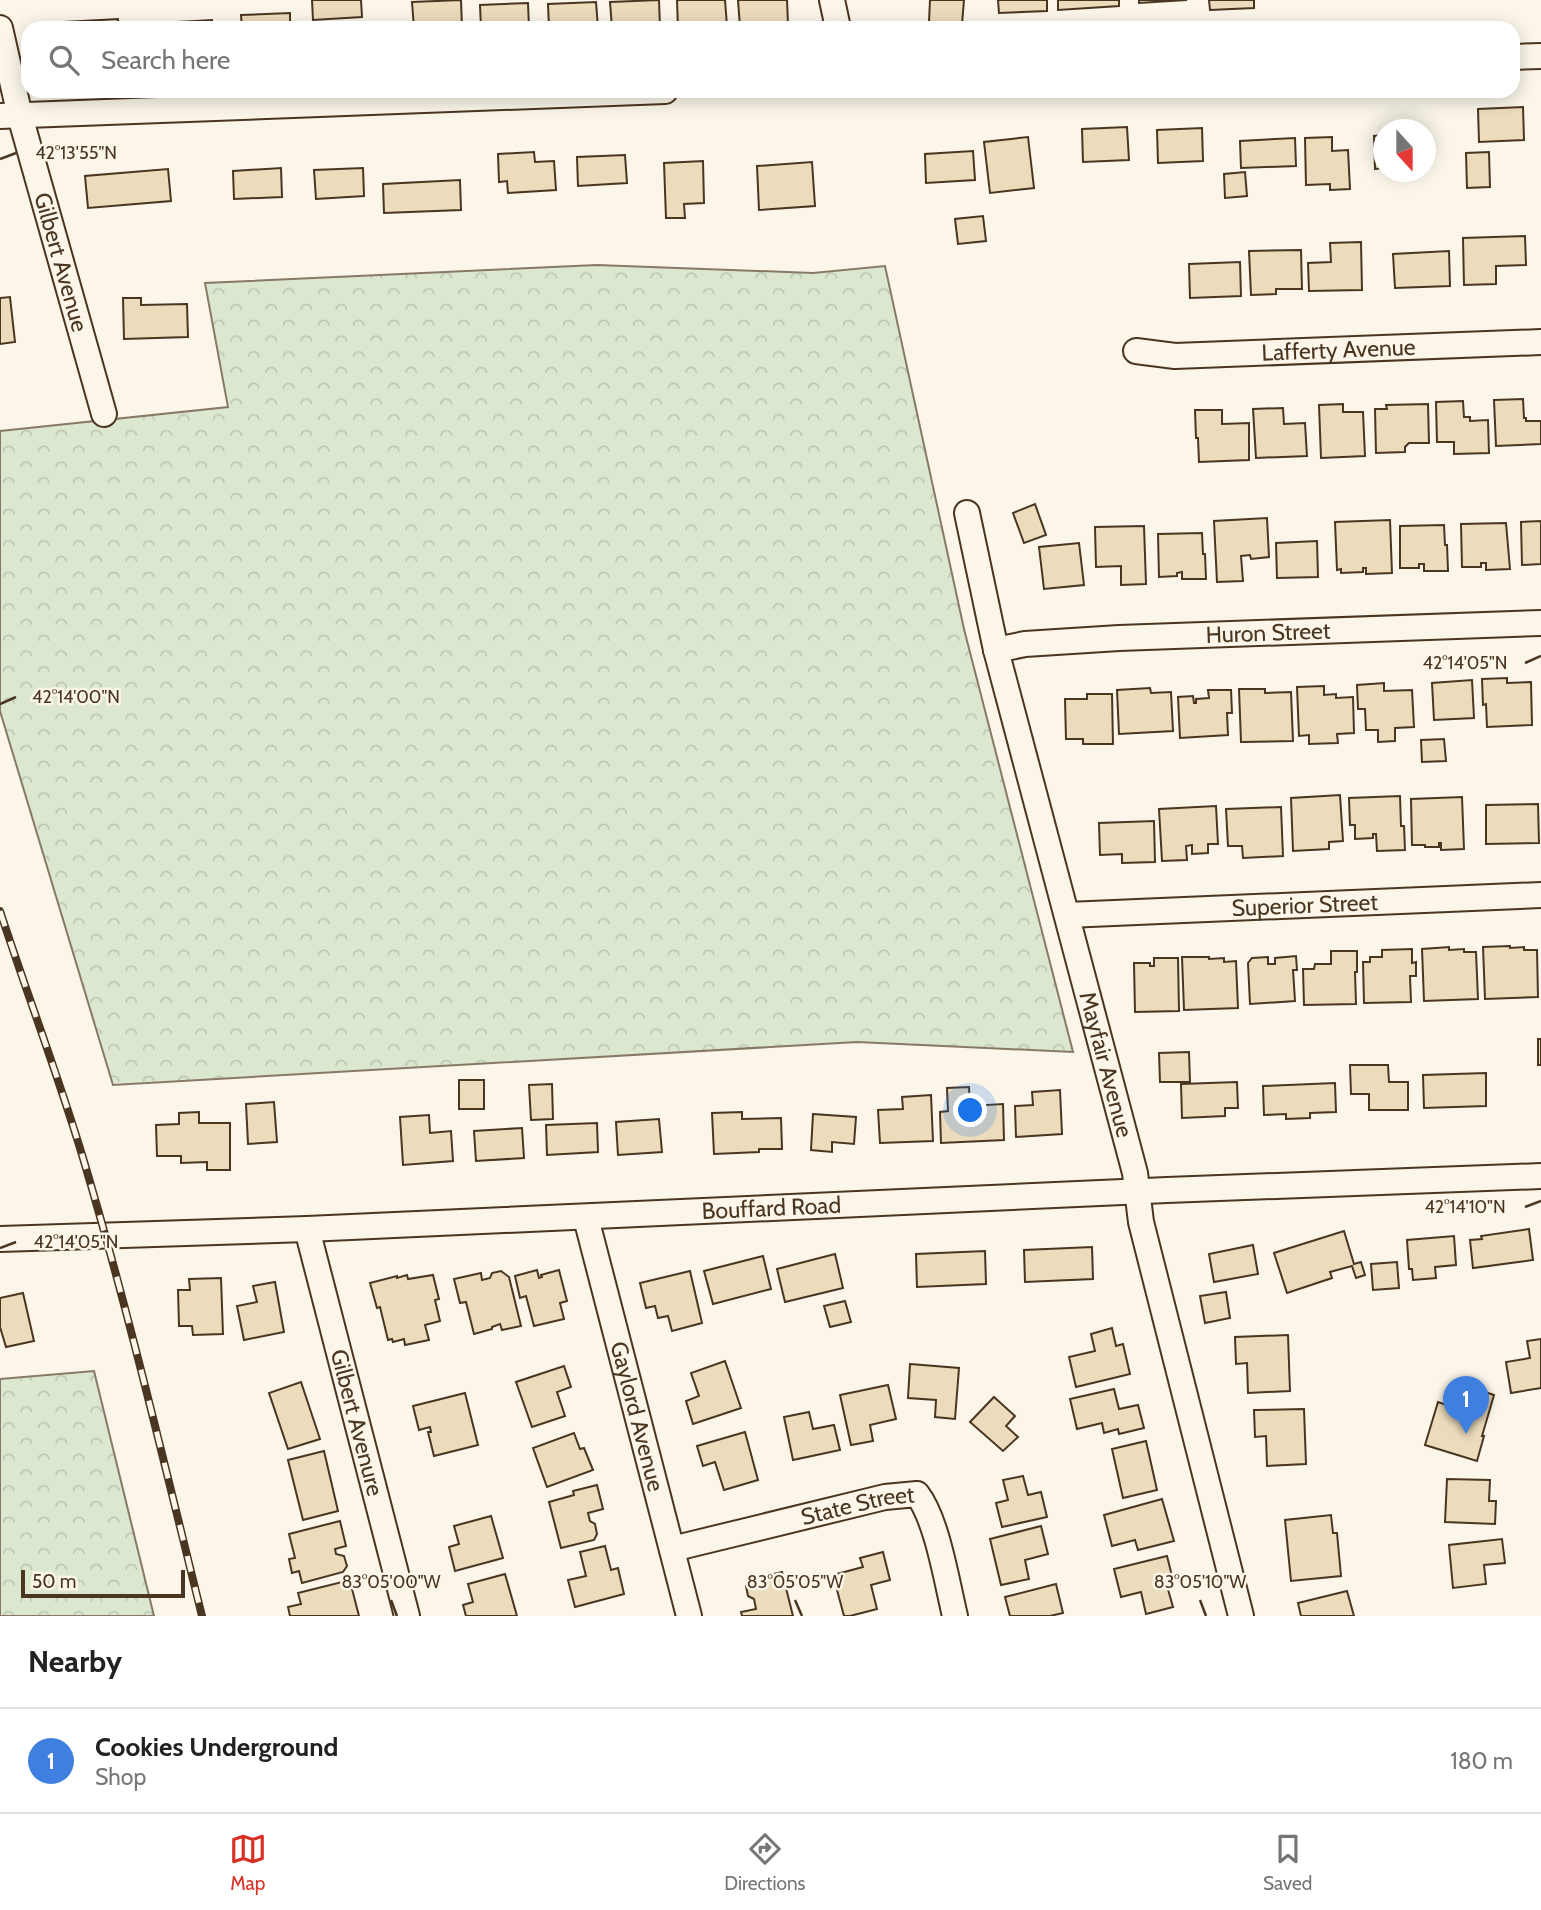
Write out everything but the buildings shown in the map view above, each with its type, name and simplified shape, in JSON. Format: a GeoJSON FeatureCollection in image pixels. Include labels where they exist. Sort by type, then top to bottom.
{"type":"FeatureCollection","features":[{"type":"Feature","properties":{"kind":"street"},"geometry":{"type":"LineString","coordinates":[[832,0],[836,21]]}},
{"type":"Feature","properties":{"kind":"street","name":"Gilbert Avenue"},"geometry":{"type":"LineString","coordinates":[[0,27],[10,116],[104,414]]}},
{"type":"Feature","properties":{"kind":"street"},"geometry":{"type":"LineString","coordinates":[[1520,57],[1541,56]]}},
{"type":"Feature","properties":{"kind":"street"},"geometry":{"type":"LineString","coordinates":[[10,116],[482,98]]}},
{"type":"Feature","properties":{"kind":"street","name":"Lafferty Avenue"},"geometry":{"type":"LineString","coordinates":[[1136,351],[1175,356],[1541,342]]}},
{"type":"Feature","properties":{"kind":"street","name":"Mayfair Avenue"},"geometry":{"type":"LineString","coordinates":[[967,513],[996,650],[1133,1165],[1141,1222],[1241,1616]]}},
{"type":"Feature","properties":{"kind":"street","name":"Huron Street"},"geometry":{"type":"LineString","coordinates":[[996,650],[1025,644],[1119,638],[1541,623]]}},
{"type":"Feature","properties":{"kind":"street","name":"Superior Street"},"geometry":{"type":"LineString","coordinates":[[1067,915],[1541,895]]}},
{"type":"Feature","properties":{"kind":"street","name":"Bouffard Road"},"geometry":{"type":"LineString","coordinates":[[0,1239],[586,1218],[1541,1176]]}},
{"type":"Feature","properties":{"kind":"street","name":"Gaylord Avenue"},"geometry":{"type":"LineString","coordinates":[[586,1218],[688,1616]]}},
{"type":"Feature","properties":{"kind":"street","name":"Gilbert Avenure"},"geometry":{"type":"LineString","coordinates":[[307,1229],[407,1616]]}},
{"type":"Feature","properties":{"kind":"street","name":"State Street"},"geometry":{"type":"LineString","coordinates":[[672,1549],[885,1497],[917,1494],[925,1504],[932,1526],[955,1616]]}},
{"type":"Feature","properties":{"kind":"green space"},"geometry":{"type":"Polygon","coordinates":[[[597,265],[813,273],[885,266],[964,629],[1073,1052],[857,1042],[113,1085],[0,711],[0,431],[228,407],[205,283],[597,265]]]}},
{"type":"Feature","properties":{"kind":"green space"},"geometry":{"type":"Polygon","coordinates":[[[94,1371],[154,1616],[0,1616],[0,1379],[94,1371]]]}},
{"type":"Feature","properties":{"kind":"railway"},"geometry":{"type":"LineString","coordinates":[[0,911],[83,1158],[145,1386],[202,1616]]}},
{"type":"Feature","properties":{"kind":"place","name":"Cookies Underground"},"geometry":{"type":"Point","coordinates":[1466,1434]}}]}
